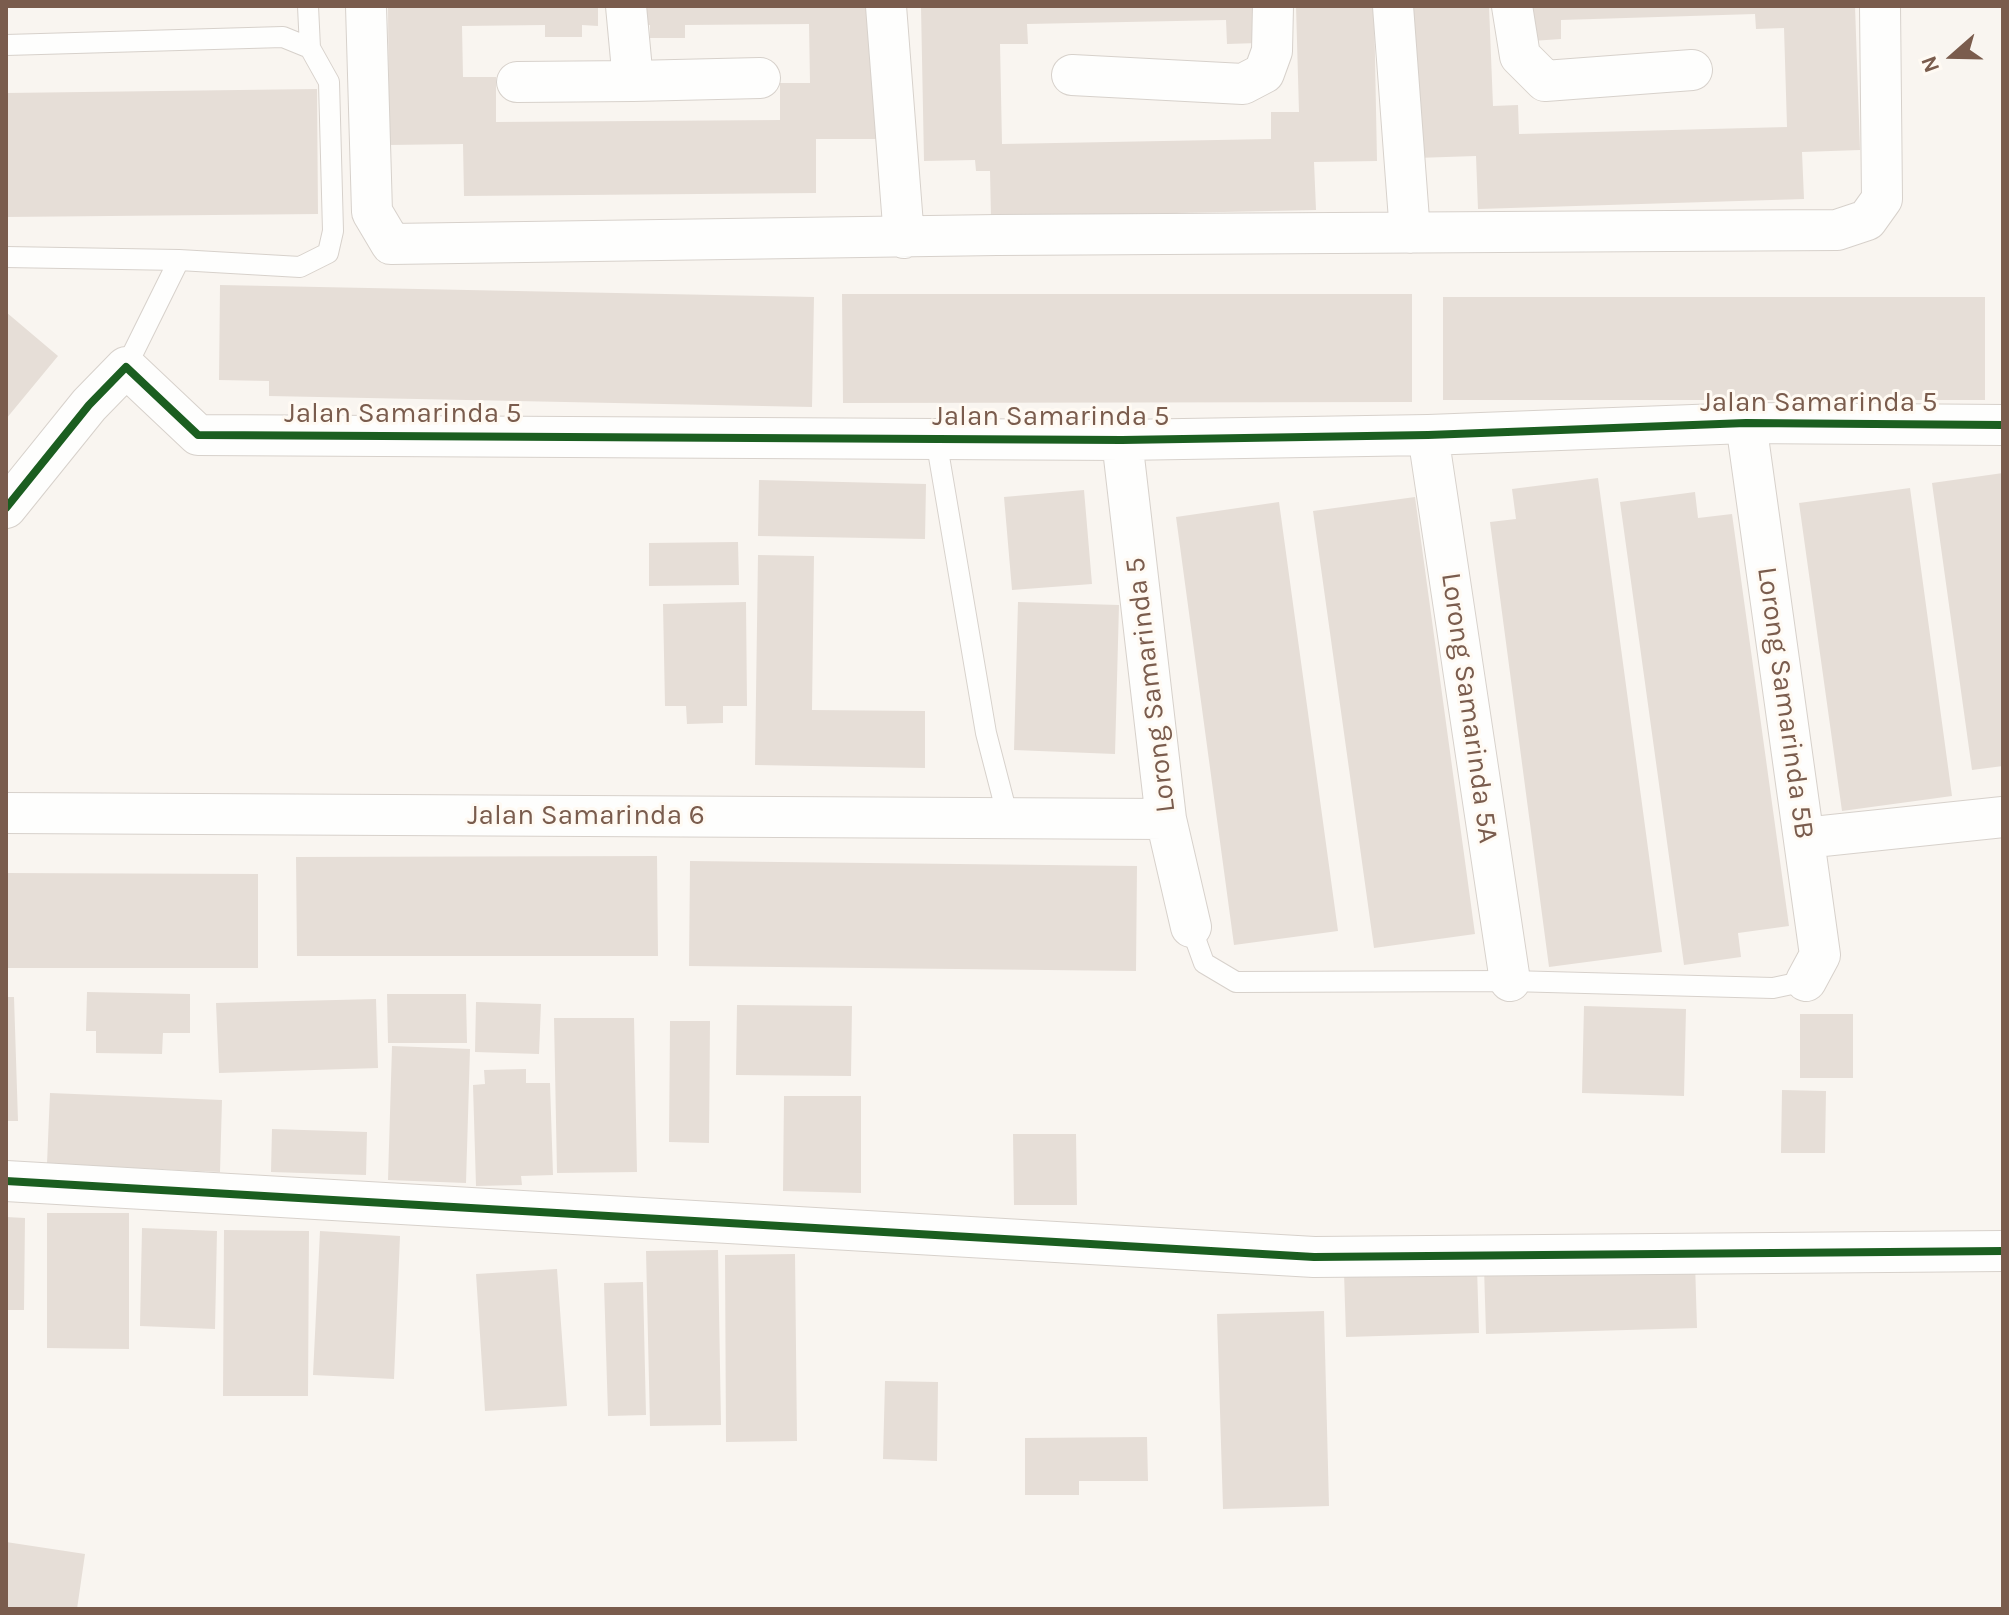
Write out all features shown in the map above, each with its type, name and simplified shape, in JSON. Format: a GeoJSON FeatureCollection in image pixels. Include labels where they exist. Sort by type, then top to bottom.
{"type":"FeatureCollection","features":[{"type":"Feature","properties":{"kind":"street"},"geometry":{"type":"LineString","coordinates":[[366,6],[372,212],[391,244],[1837,230],[1867,220],[1882,199],[1880,6]]}},
{"type":"Feature","properties":{"kind":"street"},"geometry":{"type":"LineString","coordinates":[[626,6],[633,81]]}},
{"type":"Feature","properties":{"kind":"street"},"geometry":{"type":"LineString","coordinates":[[886,6],[904,238]]}},
{"type":"Feature","properties":{"kind":"street"},"geometry":{"type":"LineString","coordinates":[[1072,75],[1243,84],[1264,73],[1272,51],[1273,6]]}},
{"type":"Feature","properties":{"kind":"street"},"geometry":{"type":"LineString","coordinates":[[1393,6],[1410,233]]}},
{"type":"Feature","properties":{"kind":"street"},"geometry":{"type":"LineString","coordinates":[[1512,6],[1520,56],[1545,81],[1692,70]]}},
{"type":"Feature","properties":{"kind":"street"},"geometry":{"type":"LineString","coordinates":[[517,82],[760,78]]}},
{"type":"Feature","properties":{"kind":"street"},"geometry":{"type":"LineString","coordinates":[[6,508],[89,405],[126,367]]}},
{"type":"Feature","properties":{"kind":"street","name":"Jalan Samarinda 5"},"geometry":{"type":"LineString","coordinates":[[126,367],[198,435],[1122,440],[1428,435],[1746,423],[2003,425]]}},
{"type":"Feature","properties":{"kind":"street","name":"Lorong Samarinda 5B"},"geometry":{"type":"LineString","coordinates":[[1746,423],[1820,955],[1806,981]]}},
{"type":"Feature","properties":{"kind":"street","name":"Lorong Samarinda 5A"},"geometry":{"type":"LineString","coordinates":[[1428,435],[1510,981]]}},
{"type":"Feature","properties":{"kind":"street","name":"Lorong Samarinda 5"},"geometry":{"type":"LineString","coordinates":[[1122,440],[1166,819],[1191,927]]}},
{"type":"Feature","properties":{"kind":"street","name":"Jalan Samarinda 6"},"geometry":{"type":"LineString","coordinates":[[6,813],[1166,819]]}},
{"type":"Feature","properties":{"kind":"street"},"geometry":{"type":"LineString","coordinates":[[1804,838],[2003,817]]}},
{"type":"Feature","properties":{"kind":"street"},"geometry":{"type":"LineString","coordinates":[[6,1181],[1314,1257],[2003,1251]]}},
{"type":"Feature","properties":{"kind":"lane"},"geometry":{"type":"LineString","coordinates":[[6,257],[179,260],[300,267],[328,253],[333,231],[329,82],[310,48],[308,6]]}},
{"type":"Feature","properties":{"kind":"lane"},"geometry":{"type":"LineString","coordinates":[[6,45],[283,37],[310,48]]}},
{"type":"Feature","properties":{"kind":"lane"},"geometry":{"type":"LineString","coordinates":[[126,367],[179,260]]}},
{"type":"Feature","properties":{"kind":"lane"},"geometry":{"type":"LineString","coordinates":[[936,439],[986,733],[1008,818]]}},
{"type":"Feature","properties":{"kind":"lane"},"geometry":{"type":"LineString","coordinates":[[1191,927],[1204,963],[1236,982],[1510,981],[1773,988],[1806,981]]}},
{"type":"Feature","properties":{"kind":"building"},"geometry":{"type":"Polygon","coordinates":[[[388,6],[598,6],[598,26],[582,25],[582,37],[545,37],[545,25],[462,26],[463,77],[496,77],[496,122],[780,120],[780,83],[810,83],[809,24],[685,25],[685,38],[650,38],[650,25],[636,26],[635,6],[885,6],[887,139],[816,139],[816,193],[464,196],[463,144],[389,145],[388,6]]]}},
{"type":"Feature","properties":{"kind":"building"},"geometry":{"type":"Polygon","coordinates":[[[1257,6],[1258,43],[1227,44],[1226,20],[1027,24],[1028,44],[1000,44],[1002,144],[1271,139],[1271,112],[1299,112],[1296,6],[1374,6],[1377,161],[1314,162],[1316,210],[991,217],[990,171],[976,171],[975,160],[924,161],[921,7],[1257,6]]]}},
{"type":"Feature","properties":{"kind":"building"},"geometry":{"type":"Polygon","coordinates":[[[1411,6],[1489,6],[1493,106],[1518,105],[1519,134],[1787,127],[1784,28],[1756,29],[1755,14],[1561,20],[1561,39],[1532,41],[1531,6],[1855,6],[1860,150],[1802,152],[1804,199],[1478,209],[1476,156],[1416,158],[1411,6]]]}},
{"type":"Feature","properties":{"kind":"building"},"geometry":{"type":"Polygon","coordinates":[[[317,89],[318,214],[6,217],[6,93],[317,89]]]}},
{"type":"Feature","properties":{"kind":"building"},"geometry":{"type":"Polygon","coordinates":[[[220,285],[814,297],[812,407],[269,396],[269,381],[219,380],[220,285]]]}},
{"type":"Feature","properties":{"kind":"building"},"geometry":{"type":"Polygon","coordinates":[[[842,294],[1412,294],[1412,402],[843,403],[842,294]]]}},
{"type":"Feature","properties":{"kind":"building"},"geometry":{"type":"Polygon","coordinates":[[[1443,297],[1985,297],[1985,400],[1443,400],[1443,297]]]}},
{"type":"Feature","properties":{"kind":"building"},"geometry":{"type":"Polygon","coordinates":[[[6,312],[58,356],[6,419],[6,312]]]}},
{"type":"Feature","properties":{"kind":"building"},"geometry":{"type":"Polygon","coordinates":[[[2003,473],[2003,766],[1972,770],[1932,483],[2003,473]]]}},
{"type":"Feature","properties":{"kind":"building"},"geometry":{"type":"Polygon","coordinates":[[[1598,478],[1662,952],[1549,967],[1490,522],[1516,519],[1512,489],[1598,478]]]}},
{"type":"Feature","properties":{"kind":"building"},"geometry":{"type":"Polygon","coordinates":[[[759,480],[926,484],[925,539],[758,536],[759,480]]]}},
{"type":"Feature","properties":{"kind":"building"},"geometry":{"type":"Polygon","coordinates":[[[1910,488],[1952,796],[1842,811],[1799,503],[1910,488]]]}},
{"type":"Feature","properties":{"kind":"building"},"geometry":{"type":"Polygon","coordinates":[[[1084,490],[1092,584],[1012,590],[1004,497],[1084,490]]]}},
{"type":"Feature","properties":{"kind":"building"},"geometry":{"type":"Polygon","coordinates":[[[1695,492],[1698,518],[1732,514],[1789,926],[1738,933],[1741,957],[1684,965],[1620,502],[1695,492]]]}},
{"type":"Feature","properties":{"kind":"building"},"geometry":{"type":"Polygon","coordinates":[[[1415,497],[1475,934],[1374,948],[1313,511],[1415,497]]]}},
{"type":"Feature","properties":{"kind":"building"},"geometry":{"type":"Polygon","coordinates":[[[1279,502],[1338,931],[1234,945],[1176,517],[1279,502]]]}},
{"type":"Feature","properties":{"kind":"building"},"geometry":{"type":"Polygon","coordinates":[[[738,542],[739,585],[649,586],[649,543],[738,542]]]}},
{"type":"Feature","properties":{"kind":"building"},"geometry":{"type":"Polygon","coordinates":[[[758,555],[814,556],[812,710],[925,711],[925,768],[755,765],[758,555]]]}},
{"type":"Feature","properties":{"kind":"building"},"geometry":{"type":"Polygon","coordinates":[[[746,602],[747,706],[723,706],[723,723],[687,724],[686,706],[665,706],[663,604],[746,602]]]}},
{"type":"Feature","properties":{"kind":"building"},"geometry":{"type":"Polygon","coordinates":[[[1018,602],[1119,605],[1115,754],[1014,750],[1018,602]]]}},
{"type":"Feature","properties":{"kind":"building"},"geometry":{"type":"Polygon","coordinates":[[[657,856],[658,956],[297,956],[296,857],[657,856]]]}},
{"type":"Feature","properties":{"kind":"building"},"geometry":{"type":"Polygon","coordinates":[[[690,861],[1137,866],[1136,971],[689,966],[690,861]]]}},
{"type":"Feature","properties":{"kind":"building"},"geometry":{"type":"Polygon","coordinates":[[[6,873],[258,874],[258,968],[6,968],[6,873]]]}},
{"type":"Feature","properties":{"kind":"building"},"geometry":{"type":"Polygon","coordinates":[[[87,992],[190,994],[190,1033],[163,1033],[162,1054],[96,1053],[96,1031],[86,1031],[87,992]]]}},
{"type":"Feature","properties":{"kind":"building"},"geometry":{"type":"Polygon","coordinates":[[[387,994],[466,994],[467,1043],[388,1043],[387,994]]]}},
{"type":"Feature","properties":{"kind":"building"},"geometry":{"type":"Polygon","coordinates":[[[6,997],[14,997],[18,1121],[6,1121],[6,997]]]}},
{"type":"Feature","properties":{"kind":"building"},"geometry":{"type":"Polygon","coordinates":[[[376,999],[378,1068],[219,1073],[216,1003],[376,999]]]}},
{"type":"Feature","properties":{"kind":"building"},"geometry":{"type":"Polygon","coordinates":[[[476,1002],[541,1004],[539,1054],[475,1052],[476,1002]]]}},
{"type":"Feature","properties":{"kind":"building"},"geometry":{"type":"Polygon","coordinates":[[[737,1005],[852,1006],[851,1076],[736,1075],[737,1005]]]}},
{"type":"Feature","properties":{"kind":"building"},"geometry":{"type":"Polygon","coordinates":[[[1584,1006],[1686,1009],[1684,1096],[1582,1093],[1584,1006]]]}},
{"type":"Feature","properties":{"kind":"building"},"geometry":{"type":"Polygon","coordinates":[[[1800,1014],[1853,1014],[1853,1078],[1800,1078],[1800,1014]]]}},
{"type":"Feature","properties":{"kind":"building"},"geometry":{"type":"Polygon","coordinates":[[[554,1018],[634,1018],[637,1172],[557,1173],[554,1018]]]}},
{"type":"Feature","properties":{"kind":"building"},"geometry":{"type":"Polygon","coordinates":[[[670,1021],[710,1021],[709,1143],[669,1142],[670,1021]]]}},
{"type":"Feature","properties":{"kind":"building"},"geometry":{"type":"Polygon","coordinates":[[[392,1046],[470,1049],[466,1183],[388,1180],[392,1046]]]}},
{"type":"Feature","properties":{"kind":"building"},"geometry":{"type":"Polygon","coordinates":[[[526,1069],[526,1083],[550,1083],[553,1175],[521,1176],[522,1185],[476,1186],[473,1085],[485,1084],[484,1070],[526,1069]]]}},
{"type":"Feature","properties":{"kind":"building"},"geometry":{"type":"Polygon","coordinates":[[[1782,1090],[1826,1091],[1825,1153],[1781,1153],[1782,1090]]]}},
{"type":"Feature","properties":{"kind":"building"},"geometry":{"type":"Polygon","coordinates":[[[50,1093],[222,1100],[220,1172],[47,1164],[50,1093]]]}},
{"type":"Feature","properties":{"kind":"building"},"geometry":{"type":"Polygon","coordinates":[[[784,1096],[861,1096],[861,1193],[783,1191],[784,1096]]]}},
{"type":"Feature","properties":{"kind":"building"},"geometry":{"type":"Polygon","coordinates":[[[272,1129],[367,1132],[366,1175],[271,1172],[272,1129]]]}},
{"type":"Feature","properties":{"kind":"building"},"geometry":{"type":"Polygon","coordinates":[[[1013,1134],[1076,1134],[1077,1205],[1014,1205],[1013,1134]]]}},
{"type":"Feature","properties":{"kind":"building"},"geometry":{"type":"Polygon","coordinates":[[[47,1213],[129,1213],[129,1349],[47,1348],[47,1213]]]}},
{"type":"Feature","properties":{"kind":"building"},"geometry":{"type":"Polygon","coordinates":[[[6,1217],[25,1218],[24,1310],[6,1310],[6,1217]]]}},
{"type":"Feature","properties":{"kind":"building"},"geometry":{"type":"Polygon","coordinates":[[[142,1228],[217,1231],[215,1329],[140,1326],[142,1228]]]}},
{"type":"Feature","properties":{"kind":"building"},"geometry":{"type":"Polygon","coordinates":[[[224,1230],[309,1231],[308,1396],[223,1396],[224,1230]]]}},
{"type":"Feature","properties":{"kind":"building"},"geometry":{"type":"Polygon","coordinates":[[[320,1231],[400,1236],[394,1379],[313,1375],[320,1231]]]}},
{"type":"Feature","properties":{"kind":"building"},"geometry":{"type":"Polygon","coordinates":[[[718,1250],[721,1425],[650,1426],[646,1251],[718,1250]]]}},
{"type":"Feature","properties":{"kind":"building"},"geometry":{"type":"Polygon","coordinates":[[[795,1254],[797,1441],[726,1442],[725,1255],[795,1254]]]}},
{"type":"Feature","properties":{"kind":"building"},"geometry":{"type":"Polygon","coordinates":[[[1695,1262],[1697,1328],[1486,1334],[1484,1267],[1695,1262]]]}},
{"type":"Feature","properties":{"kind":"building"},"geometry":{"type":"Polygon","coordinates":[[[1477,1267],[1479,1333],[1346,1337],[1344,1272],[1477,1267]]]}},
{"type":"Feature","properties":{"kind":"building"},"geometry":{"type":"Polygon","coordinates":[[[557,1269],[567,1406],[485,1411],[476,1274],[557,1269]]]}},
{"type":"Feature","properties":{"kind":"building"},"geometry":{"type":"Polygon","coordinates":[[[643,1282],[646,1415],[608,1416],[604,1283],[643,1282]]]}},
{"type":"Feature","properties":{"kind":"building"},"geometry":{"type":"Polygon","coordinates":[[[1324,1311],[1329,1506],[1223,1509],[1217,1314],[1324,1311]]]}},
{"type":"Feature","properties":{"kind":"building"},"geometry":{"type":"Polygon","coordinates":[[[885,1381],[938,1382],[937,1461],[883,1459],[885,1381]]]}},
{"type":"Feature","properties":{"kind":"building"},"geometry":{"type":"Polygon","coordinates":[[[1147,1437],[1148,1481],[1079,1481],[1079,1495],[1025,1495],[1025,1438],[1147,1437]]]}},
{"type":"Feature","properties":{"kind":"building"},"geometry":{"type":"Polygon","coordinates":[[[6,1542],[85,1554],[77,1609],[6,1609],[6,1542]]]}},
{"type":"Feature","properties":{"kind":"cycle path"},"geometry":{"type":"LineString","coordinates":[[6,508],[89,405],[126,367],[198,435],[1122,440],[1428,435],[1746,423],[2003,425]]}},
{"type":"Feature","properties":{"kind":"cycle path"},"geometry":{"type":"LineString","coordinates":[[6,1181],[1314,1257],[2003,1251]]}}]}
